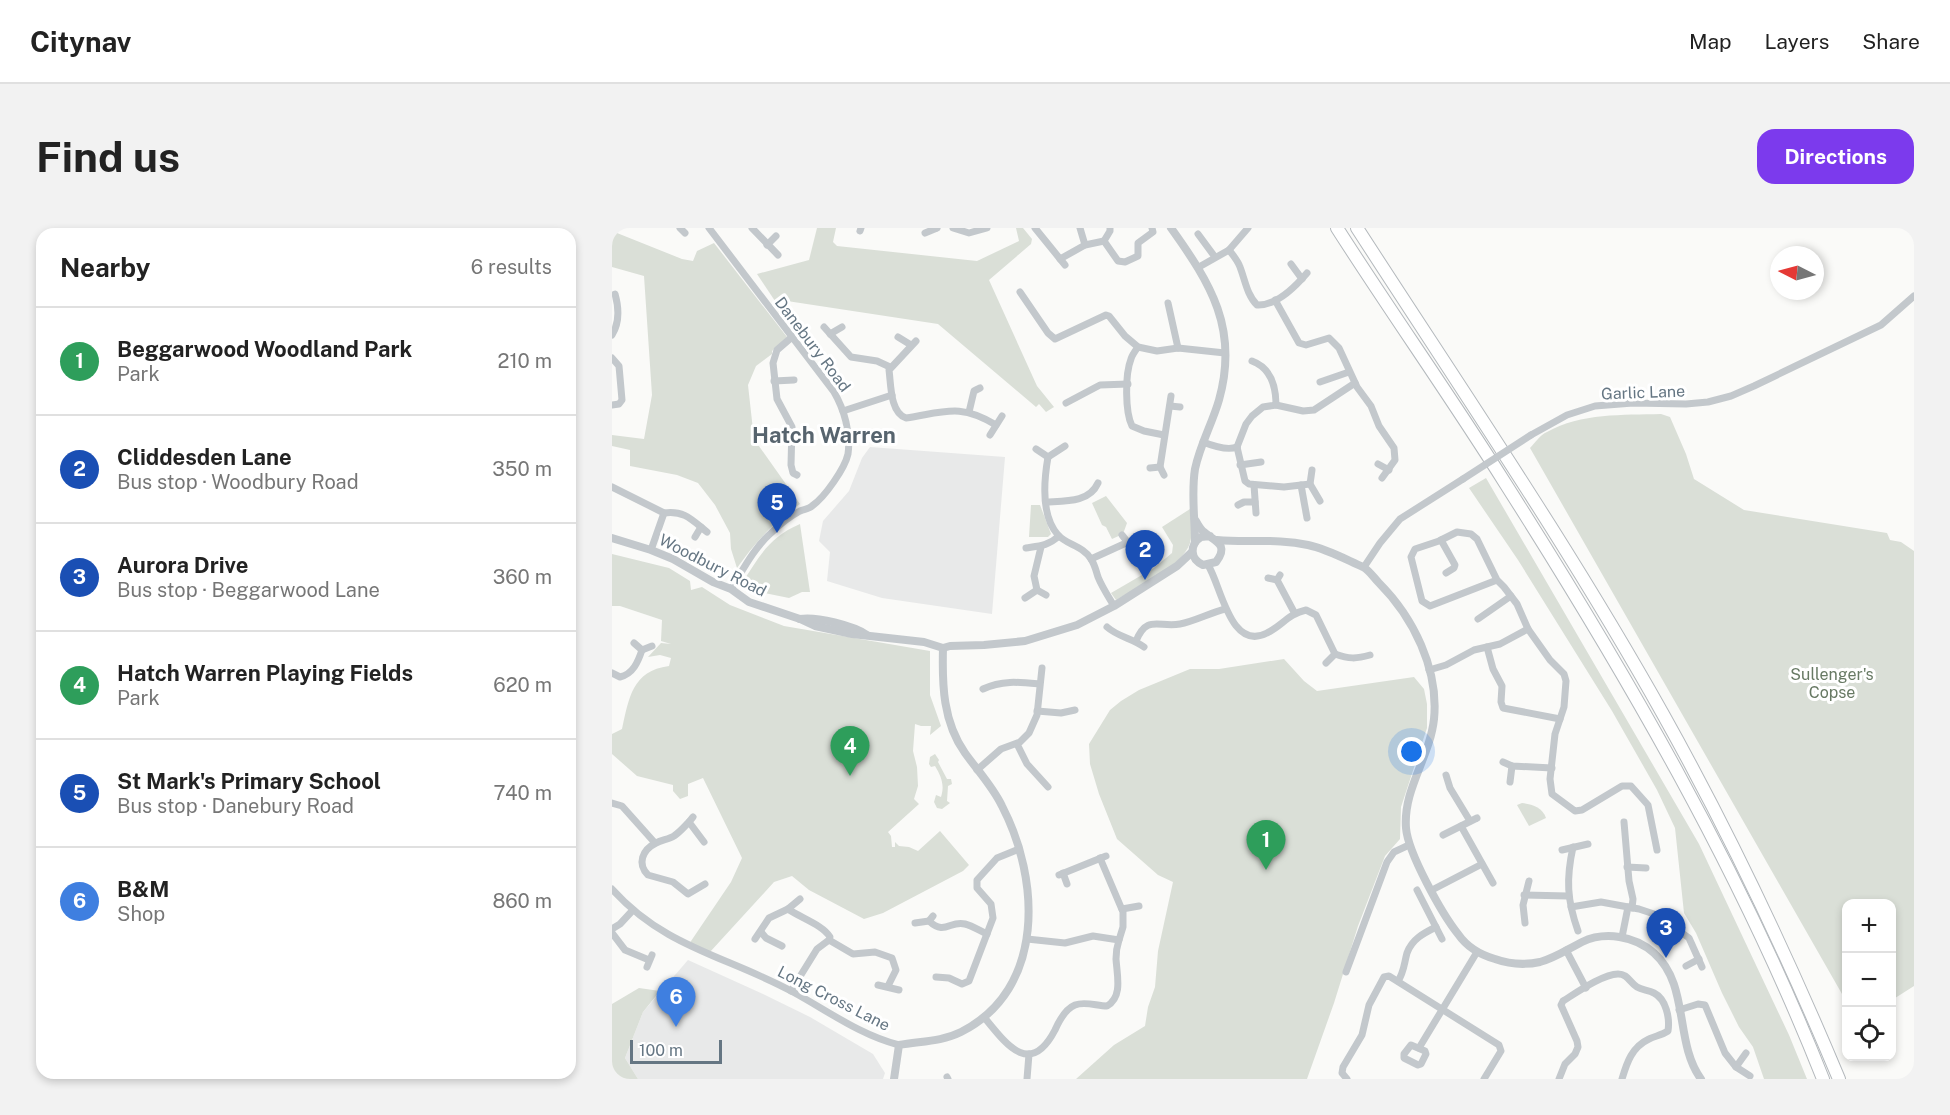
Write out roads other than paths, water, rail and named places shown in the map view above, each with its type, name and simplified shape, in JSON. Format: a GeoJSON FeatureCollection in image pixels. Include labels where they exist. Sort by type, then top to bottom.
{"type":"FeatureCollection","features":[{"type":"Feature","properties":{"kind":"highway"},"geometry":{"type":"LineString","coordinates":[[1337,228],[1569,585],[1672,760],[1731,873],[1804,1032],[1823,1079]]}},
{"type":"Feature","properties":{"kind":"highway"},"geometry":{"type":"LineString","coordinates":[[1357,228],[1584,582],[1663,714],[1738,854],[1793,970],[1839,1079]]}},
{"type":"Feature","properties":{"kind":"street","name":"Danebury Road"},"geometry":{"type":"LineString","coordinates":[[709,228],[834,392],[843,411],[847,434],[848,455],[836,477],[812,507],[790,518],[761,543],[731,590]]}},
{"type":"Feature","properties":{"kind":"street"},"geometry":{"type":"LineString","coordinates":[[752,228],[778,255]]}},
{"type":"Feature","properties":{"kind":"street"},"geometry":{"type":"LineString","coordinates":[[925,233],[937,228]]}},
{"type":"Feature","properties":{"kind":"street"},"geometry":{"type":"LineString","coordinates":[[953,228],[969,233],[987,228]]}},
{"type":"Feature","properties":{"kind":"street"},"geometry":{"type":"LineString","coordinates":[[1035,228],[1063,262],[1085,245],[1104,241]]}},
{"type":"Feature","properties":{"kind":"street"},"geometry":{"type":"LineString","coordinates":[[1080,228],[1085,245]]}},
{"type":"Feature","properties":{"kind":"street"},"geometry":{"type":"LineString","coordinates":[[1104,241],[1110,228]]}},
{"type":"Feature","properties":{"kind":"street"},"geometry":{"type":"LineString","coordinates":[[1104,241],[1118,261],[1125,262],[1142,258],[1138,243],[1153,232],[1152,228]]}},
{"type":"Feature","properties":{"kind":"street"},"geometry":{"type":"LineString","coordinates":[[1171,228],[1199,267],[1216,301],[1222,327],[1225,353],[1220,397],[1198,458],[1193,484],[1195,542],[1192,552],[1199,562],[1212,563]]}},
{"type":"Feature","properties":{"kind":"street"},"geometry":{"type":"LineString","coordinates":[[1199,267],[1229,250],[1248,228]]}},
{"type":"Feature","properties":{"kind":"street"},"geometry":{"type":"LineString","coordinates":[[1198,234],[1215,257]]}},
{"type":"Feature","properties":{"kind":"street"},"geometry":{"type":"LineString","coordinates":[[768,245],[776,236]]}},
{"type":"Feature","properties":{"kind":"street"},"geometry":{"type":"LineString","coordinates":[[1229,250],[1239,264],[1253,300],[1261,305],[1275,300],[1305,276],[1291,264]]}},
{"type":"Feature","properties":{"kind":"street"},"geometry":{"type":"LineString","coordinates":[[1020,292],[1054,339],[1106,315],[1138,347],[1156,351],[1178,348],[1225,353]]}},
{"type":"Feature","properties":{"kind":"street"},"geometry":{"type":"LineString","coordinates":[[1027,301],[1036,296]]}},
{"type":"Feature","properties":{"kind":"street","name":"Garlic Lane"},"geometry":{"type":"LineString","coordinates":[[1364,567],[1400,519],[1531,435],[1567,415],[1595,406],[1686,404],[1708,402],[1731,396],[1881,325],[1914,296]]}},
{"type":"Feature","properties":{"kind":"street"},"geometry":{"type":"LineString","coordinates":[[612,335],[618,322],[615,297]]}},
{"type":"Feature","properties":{"kind":"street"},"geometry":{"type":"LineString","coordinates":[[1275,300],[1299,343],[1306,345],[1324,338],[1333,340],[1339,348],[1349,372],[1394,448],[1395,460],[1382,478]]}},
{"type":"Feature","properties":{"kind":"street"},"geometry":{"type":"LineString","coordinates":[[1168,303],[1174,318],[1178,348]]}},
{"type":"Feature","properties":{"kind":"street"},"geometry":{"type":"LineString","coordinates":[[824,327],[851,357],[877,361],[890,367]]}},
{"type":"Feature","properties":{"kind":"street"},"geometry":{"type":"LineString","coordinates":[[830,334],[842,327]]}},
{"type":"Feature","properties":{"kind":"street"},"geometry":{"type":"LineString","coordinates":[[792,337],[779,347],[774,356],[774,381],[778,403],[791,424],[791,465],[793,473],[797,475]]}},
{"type":"Feature","properties":{"kind":"street"},"geometry":{"type":"LineString","coordinates":[[898,337],[914,343],[890,367],[892,395],[897,412],[906,418],[945,411],[969,412],[996,425]]}},
{"type":"Feature","properties":{"kind":"street"},"geometry":{"type":"LineString","coordinates":[[1138,347],[1131,360],[1128,418],[1132,426],[1164,435]]}},
{"type":"Feature","properties":{"kind":"street"},"geometry":{"type":"LineString","coordinates":[[612,358],[619,366],[622,400],[619,404],[612,405]]}},
{"type":"Feature","properties":{"kind":"street"},"geometry":{"type":"LineString","coordinates":[[1262,364],[1270,358]]}},
{"type":"Feature","properties":{"kind":"street"},"geometry":{"type":"LineString","coordinates":[[1252,360],[1262,364],[1275,387],[1275,405]]}},
{"type":"Feature","properties":{"kind":"street"},"geometry":{"type":"LineString","coordinates":[[1320,382],[1349,372]]}},
{"type":"Feature","properties":{"kind":"street"},"geometry":{"type":"LineString","coordinates":[[774,381],[794,380]]}},
{"type":"Feature","properties":{"kind":"street"},"geometry":{"type":"LineString","coordinates":[[1310,484],[1284,487],[1254,485],[1245,481],[1237,447],[1242,431],[1251,416],[1263,407],[1275,405],[1303,411],[1314,410],[1355,382]]}},
{"type":"Feature","properties":{"kind":"street"},"geometry":{"type":"LineString","coordinates":[[966,384],[977,389],[969,412]]}},
{"type":"Feature","properties":{"kind":"street"},"geometry":{"type":"LineString","coordinates":[[1066,403],[1082,389],[1100,385],[1128,384]]}},
{"type":"Feature","properties":{"kind":"street"},"geometry":{"type":"LineString","coordinates":[[843,411],[892,395]]}},
{"type":"Feature","properties":{"kind":"street"},"geometry":{"type":"LineString","coordinates":[[1164,475],[1160,467],[1171,396]]}},
{"type":"Feature","properties":{"kind":"street"},"geometry":{"type":"LineString","coordinates":[[1170,406],[1180,407]]}},
{"type":"Feature","properties":{"kind":"street"},"geometry":{"type":"LineString","coordinates":[[990,435],[1002,416]]}},
{"type":"Feature","properties":{"kind":"street"},"geometry":{"type":"LineString","coordinates":[[792,439],[808,439]]}},
{"type":"Feature","properties":{"kind":"street"},"geometry":{"type":"LineString","coordinates":[[1203,442],[1224,448],[1237,447]]}},
{"type":"Feature","properties":{"kind":"street"},"geometry":{"type":"LineString","coordinates":[[1048,457],[1065,446]]}},
{"type":"Feature","properties":{"kind":"street"},"geometry":{"type":"LineString","coordinates":[[1036,449],[1048,457]]}},
{"type":"Feature","properties":{"kind":"street"},"geometry":{"type":"LineString","coordinates":[[1048,457],[1046,502],[1050,520],[1059,536],[1078,546],[1091,559],[1102,586],[1114,606]]}},
{"type":"Feature","properties":{"kind":"street"},"geometry":{"type":"LineString","coordinates":[[1240,465],[1261,462]]}},
{"type":"Feature","properties":{"kind":"street"},"geometry":{"type":"LineString","coordinates":[[1378,464],[1389,470]]}},
{"type":"Feature","properties":{"kind":"street"},"geometry":{"type":"LineString","coordinates":[[1150,468],[1160,467]]}},
{"type":"Feature","properties":{"kind":"street"},"geometry":{"type":"LineString","coordinates":[[1312,470],[1310,484],[1320,501]]}},
{"type":"Feature","properties":{"kind":"street"},"geometry":{"type":"LineString","coordinates":[[1254,485],[1256,513]]}},
{"type":"Feature","properties":{"kind":"street"},"geometry":{"type":"LineString","coordinates":[[1301,485],[1307,518]]}},
{"type":"Feature","properties":{"kind":"street"},"geometry":{"type":"LineString","coordinates":[[612,488],[664,513],[676,511],[682,513],[704,530],[695,537]]}},
{"type":"Feature","properties":{"kind":"street"},"geometry":{"type":"LineString","coordinates":[[1046,502],[1075,501],[1097,489]]}},
{"type":"Feature","properties":{"kind":"street"},"geometry":{"type":"LineString","coordinates":[[1238,504],[1255,502]]}},
{"type":"Feature","properties":{"kind":"street"},"geometry":{"type":"LineString","coordinates":[[651,550],[664,513]]}},
{"type":"Feature","properties":{"kind":"street"},"geometry":{"type":"LineString","coordinates":[[1195,520],[1214,538],[1221,552]]}},
{"type":"Feature","properties":{"kind":"street"},"geometry":{"type":"LineString","coordinates":[[1497,580],[1435,604],[1426,604],[1422,601],[1411,557],[1412,552],[1457,532],[1471,534],[1477,539],[1497,580],[1511,596],[1528,629],[1550,660],[1564,674],[1566,681],[1560,719],[1555,734],[1550,787],[1552,794],[1575,811],[1582,810],[1622,786],[1631,786],[1648,805],[1657,850]]}},
{"type":"Feature","properties":{"kind":"street"},"geometry":{"type":"LineString","coordinates":[[1122,535],[1129,544]]}},
{"type":"Feature","properties":{"kind":"street"},"geometry":{"type":"LineString","coordinates":[[1026,548],[1041,547],[1059,536]]}},
{"type":"Feature","properties":{"kind":"street"},"geometry":{"type":"LineString","coordinates":[[1195,542],[1201,537],[1241,542],[1273,540],[1303,544],[1327,550],[1364,567],[1403,611],[1416,635],[1429,670],[1434,719],[1431,736],[1407,808],[1406,826],[1409,845],[1457,934],[1477,952],[1502,962],[1539,962],[1596,938],[1622,938],[1643,945],[1660,959],[1673,982],[1689,1057],[1701,1079]]}},
{"type":"Feature","properties":{"kind":"street","name":"Woodbury Road"},"geometry":{"type":"LineString","coordinates":[[612,538],[673,559],[749,602],[815,626],[852,634],[924,642],[943,648],[1025,641],[1077,625],[1114,606],[1177,566],[1192,552]]}},
{"type":"Feature","properties":{"kind":"street"},"geometry":{"type":"LineString","coordinates":[[1091,559],[1129,544],[1137,538]]}},
{"type":"Feature","properties":{"kind":"street"},"geometry":{"type":"LineString","coordinates":[[1441,540],[1455,565],[1446,573]]}},
{"type":"Feature","properties":{"kind":"street"},"geometry":{"type":"LineString","coordinates":[[1212,563],[1221,552],[1241,542]]}},
{"type":"Feature","properties":{"kind":"street"},"geometry":{"type":"LineString","coordinates":[[1041,547],[1035,569],[1035,583],[1037,590],[1046,595]]}},
{"type":"Feature","properties":{"kind":"street","name":"Woodbury Road"},"geometry":{"type":"LineString","coordinates":[[1177,566],[1199,562]]}},
{"type":"Feature","properties":{"kind":"street"},"geometry":{"type":"LineString","coordinates":[[1212,563],[1225,609],[1245,635],[1254,638],[1268,633],[1294,612],[1306,610],[1316,615],[1335,654]]}},
{"type":"Feature","properties":{"kind":"street"},"geometry":{"type":"LineString","coordinates":[[1268,578],[1278,578],[1294,612]]}},
{"type":"Feature","properties":{"kind":"street"},"geometry":{"type":"LineString","coordinates":[[1025,598],[1037,590]]}},
{"type":"Feature","properties":{"kind":"street"},"geometry":{"type":"LineString","coordinates":[[1478,619],[1511,596]]}},
{"type":"Feature","properties":{"kind":"street"},"geometry":{"type":"LineString","coordinates":[[1136,641],[1139,633],[1146,626],[1155,622],[1176,625],[1225,609]]}},
{"type":"Feature","properties":{"kind":"street"},"geometry":{"type":"LineString","coordinates":[[1107,627],[1115,634],[1136,641],[1144,647]]}},
{"type":"Feature","properties":{"kind":"street"},"geometry":{"type":"LineString","coordinates":[[1429,670],[1446,665],[1474,650],[1500,644],[1528,629]]}},
{"type":"Feature","properties":{"kind":"street"},"geometry":{"type":"LineString","coordinates":[[634,643],[642,650]]}},
{"type":"Feature","properties":{"kind":"street"},"geometry":{"type":"LineString","coordinates":[[612,673],[620,677],[628,674],[636,665],[642,650],[652,645]]}},
{"type":"Feature","properties":{"kind":"street"},"geometry":{"type":"LineString","coordinates":[[1487,647],[1493,669],[1502,686],[1503,708],[1560,719]]}},
{"type":"Feature","properties":{"kind":"street","name":"Long Cross Lane"},"geometry":{"type":"LineString","coordinates":[[612,889],[633,910],[658,929],[685,944],[791,991],[861,1032],[899,1045],[949,1037],[984,1017],[1011,987],[1021,964],[1027,939],[1028,896],[1019,849],[1002,805],[960,745],[947,712],[942,683],[943,648]]}},
{"type":"Feature","properties":{"kind":"street"},"geometry":{"type":"LineString","coordinates":[[1335,654],[1357,659],[1370,655]]}},
{"type":"Feature","properties":{"kind":"street"},"geometry":{"type":"LineString","coordinates":[[1326,663],[1335,654]]}},
{"type":"Feature","properties":{"kind":"street"},"geometry":{"type":"LineString","coordinates":[[978,770],[1001,749],[1017,744],[1029,733],[1037,711],[1041,668]]}},
{"type":"Feature","properties":{"kind":"street"},"geometry":{"type":"LineString","coordinates":[[982,689],[1008,681],[1039,684]]}},
{"type":"Feature","properties":{"kind":"street"},"geometry":{"type":"LineString","coordinates":[[1037,711],[1061,713],[1075,710]]}},
{"type":"Feature","properties":{"kind":"street"},"geometry":{"type":"LineString","coordinates":[[1017,744],[1028,764],[1048,787]]}},
{"type":"Feature","properties":{"kind":"street"},"geometry":{"type":"LineString","coordinates":[[1503,762],[1512,766],[1552,768]]}},
{"type":"Feature","properties":{"kind":"street"},"geometry":{"type":"LineString","coordinates":[[1510,782],[1512,766]]}},
{"type":"Feature","properties":{"kind":"street"},"geometry":{"type":"LineString","coordinates":[[1443,835],[1474,819],[1450,789],[1446,775]]}},
{"type":"Feature","properties":{"kind":"street"},"geometry":{"type":"LineString","coordinates":[[1442,792],[1450,789]]}},
{"type":"Feature","properties":{"kind":"street"},"geometry":{"type":"LineString","coordinates":[[1560,798],[1566,790]]}},
{"type":"Feature","properties":{"kind":"street"},"geometry":{"type":"LineString","coordinates":[[612,803],[622,807],[655,843]]}},
{"type":"Feature","properties":{"kind":"street"},"geometry":{"type":"LineString","coordinates":[[704,842],[691,819],[673,836],[655,843],[644,854],[642,860],[643,869],[648,875],[673,882],[688,894],[705,884]]}},
{"type":"Feature","properties":{"kind":"street"},"geometry":{"type":"LineString","coordinates":[[1622,938],[1633,899],[1627,867],[1623,822]]}},
{"type":"Feature","properties":{"kind":"street"},"geometry":{"type":"LineString","coordinates":[[1461,825],[1493,883]]}},
{"type":"Feature","properties":{"kind":"street"},"geometry":{"type":"LineString","coordinates":[[1654,833],[1665,833]]}},
{"type":"Feature","properties":{"kind":"street"},"geometry":{"type":"LineString","coordinates":[[1562,850],[1588,844]]}},
{"type":"Feature","properties":{"kind":"street"},"geometry":{"type":"LineString","coordinates":[[1346,972],[1387,862],[1394,852],[1409,845]]}},
{"type":"Feature","properties":{"kind":"street"},"geometry":{"type":"LineString","coordinates":[[1573,847],[1567,873],[1568,896],[1578,931]]}},
{"type":"Feature","properties":{"kind":"street"},"geometry":{"type":"LineString","coordinates":[[940,980],[949,978],[962,984],[969,981],[993,921],[993,910],[978,888],[977,879],[997,858],[1019,849]]}},
{"type":"Feature","properties":{"kind":"street"},"geometry":{"type":"LineString","coordinates":[[984,1017],[1013,1050],[1029,1054],[1045,1047],[1060,1020],[1073,1006],[1082,1004],[1104,1006],[1113,1003],[1118,988],[1116,954],[1123,923],[1122,909],[1103,857],[1061,874],[1067,884]]}},
{"type":"Feature","properties":{"kind":"street"},"geometry":{"type":"LineString","coordinates":[[1432,890],[1482,864]]}},
{"type":"Feature","properties":{"kind":"street"},"geometry":{"type":"LineString","coordinates":[[1627,867],[1646,868]]}},
{"type":"Feature","properties":{"kind":"street"},"geometry":{"type":"LineString","coordinates":[[1525,923],[1522,905],[1529,881]]}},
{"type":"Feature","properties":{"kind":"street"},"geometry":{"type":"LineString","coordinates":[[1417,890],[1442,939]]}},
{"type":"Feature","properties":{"kind":"street"},"geometry":{"type":"LineString","coordinates":[[1524,895],[1568,896]]}},
{"type":"Feature","properties":{"kind":"street"},"geometry":{"type":"LineString","coordinates":[[755,939],[769,918],[788,909],[800,899]]}},
{"type":"Feature","properties":{"kind":"street"},"geometry":{"type":"LineString","coordinates":[[1571,907],[1601,902],[1657,915],[1689,939],[1702,967]]}},
{"type":"Feature","properties":{"kind":"street"},"geometry":{"type":"LineString","coordinates":[[1122,909],[1139,906]]}},
{"type":"Feature","properties":{"kind":"street"},"geometry":{"type":"LineString","coordinates":[[788,909],[800,918],[823,928],[830,937],[829,940]]}},
{"type":"Feature","properties":{"kind":"street"},"geometry":{"type":"LineString","coordinates":[[633,910],[612,931],[625,950],[649,961]]}},
{"type":"Feature","properties":{"kind":"street"},"geometry":{"type":"LineString","coordinates":[[915,923],[931,919],[937,927],[942,928],[960,923],[987,934]]}},
{"type":"Feature","properties":{"kind":"street"},"geometry":{"type":"LineString","coordinates":[[1398,981],[1413,942],[1436,927]]}},
{"type":"Feature","properties":{"kind":"street"},"geometry":{"type":"LineString","coordinates":[[761,932],[766,938],[782,946]]}},
{"type":"Feature","properties":{"kind":"street"},"geometry":{"type":"LineString","coordinates":[[1027,939],[1065,943],[1093,936],[1119,939]]}},
{"type":"Feature","properties":{"kind":"street"},"geometry":{"type":"LineString","coordinates":[[829,940],[854,954],[875,952],[892,958],[896,970],[888,986]]}},
{"type":"Feature","properties":{"kind":"street"},"geometry":{"type":"LineString","coordinates":[[791,991],[817,949],[829,940]]}},
{"type":"Feature","properties":{"kind":"street"},"geometry":{"type":"LineString","coordinates":[[1566,951],[1586,988]]}},
{"type":"Feature","properties":{"kind":"street"},"geometry":{"type":"LineString","coordinates":[[1419,1048],[1477,952]]}},
{"type":"Feature","properties":{"kind":"street"},"geometry":{"type":"LineString","coordinates":[[1686,966],[1699,959]]}},
{"type":"Feature","properties":{"kind":"street"},"geometry":{"type":"LineString","coordinates":[[1558,1079],[1565,1064],[1575,1054],[1578,1047],[1561,1005],[1563,1001],[1608,976],[1624,975],[1638,988],[1658,996],[1665,1006],[1669,1025],[1668,1031],[1650,1038],[1639,1046],[1628,1060],[1622,1079]]}},
{"type":"Feature","properties":{"kind":"street"},"geometry":{"type":"LineString","coordinates":[[1347,1079],[1342,1073],[1343,1067],[1362,1035],[1373,994],[1384,977],[1389,976],[1499,1045],[1501,1051],[1484,1079]]}},
{"type":"Feature","properties":{"kind":"street"},"geometry":{"type":"LineString","coordinates":[[878,985],[899,990]]}},
{"type":"Feature","properties":{"kind":"street"},"geometry":{"type":"LineString","coordinates":[[1679,1010],[1698,1004],[1705,1005],[1725,1053],[1736,1067],[1750,1076]]}},
{"type":"Feature","properties":{"kind":"street"},"geometry":{"type":"LineString","coordinates":[[894,1079],[899,1045]]}},
{"type":"Feature","properties":{"kind":"street"},"geometry":{"type":"LineString","coordinates":[[1736,1067],[1746,1053]]}},
{"type":"Feature","properties":{"kind":"street"},"geometry":{"type":"LineString","coordinates":[[1027,1079],[1029,1054]]}},
{"type":"Feature","properties":{"kind":"place","name":"St Mark's Primary School"},"geometry":{"type":"Point","coordinates":[777,533]}},
{"type":"Feature","properties":{"kind":"place","name":"Cliddesden Lane"},"geometry":{"type":"Point","coordinates":[1145,580]}},
{"type":"Feature","properties":{"kind":"place","name":"Hatch Warren Playing Fields"},"geometry":{"type":"Point","coordinates":[850,776]}},
{"type":"Feature","properties":{"kind":"place","name":"Beggarwood Woodland Park"},"geometry":{"type":"Point","coordinates":[1266,870]}},
{"type":"Feature","properties":{"kind":"place","name":"Aurora Drive"},"geometry":{"type":"Point","coordinates":[1666,958]}},
{"type":"Feature","properties":{"kind":"place","name":"B&M"},"geometry":{"type":"Point","coordinates":[676,1027]}},
{"type":"Feature","properties":{"kind":"district","name":"Hatch Warren"},"geometry":{"type":"Point","coordinates":[824,435]}},
{"type":"Feature","properties":{"kind":"park label","name":"Sullenger's Copse"},"geometry":{"type":"Point","coordinates":[1832,683]}}]}
